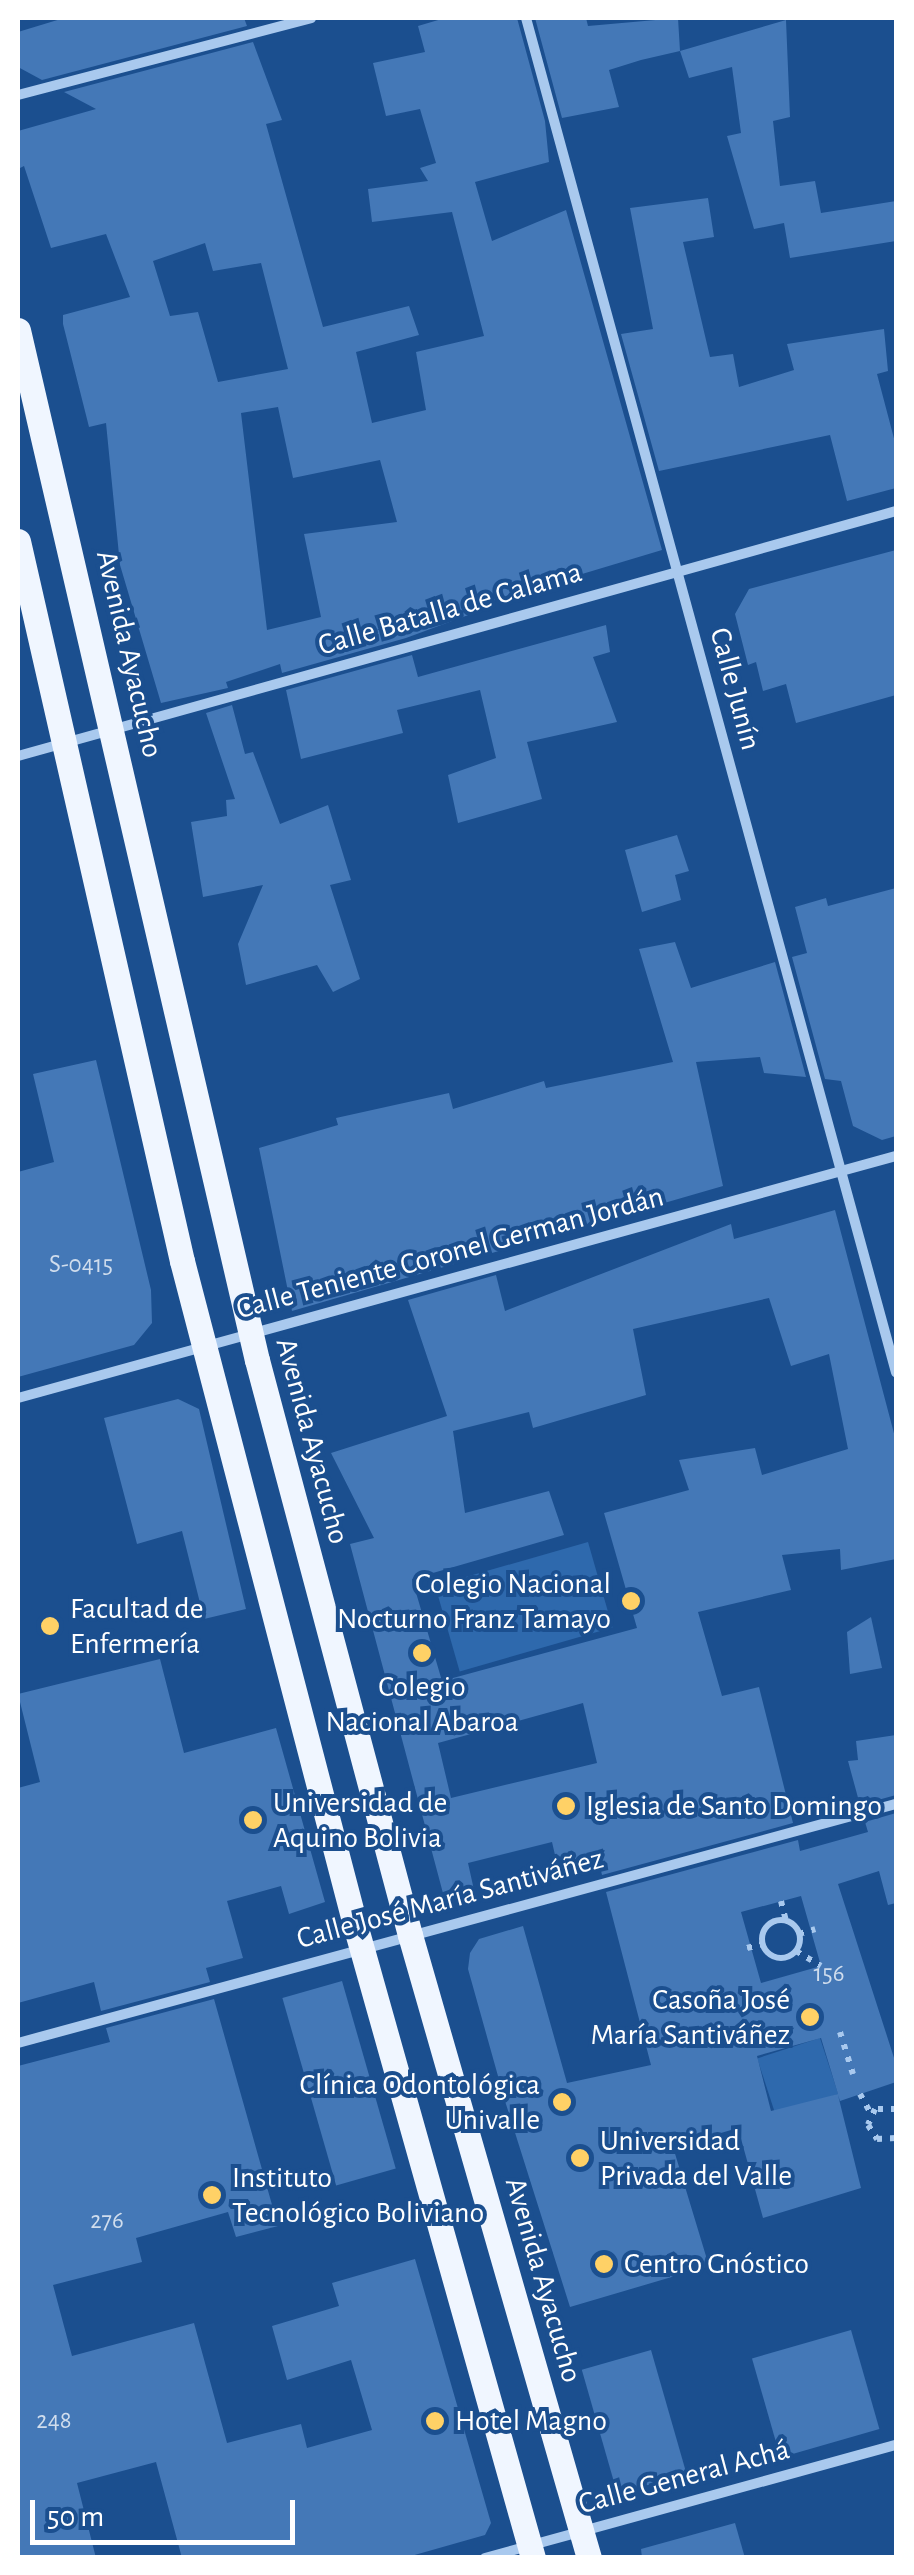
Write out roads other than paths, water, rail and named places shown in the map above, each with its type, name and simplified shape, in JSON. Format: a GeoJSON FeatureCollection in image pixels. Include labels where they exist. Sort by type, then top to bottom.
{"type":"FeatureCollection","features":[{"type":"Feature","properties":{"kind":"main road","name":"Avenida Ayacucho"},"geometry":{"type":"LineString","coordinates":[[18,330],[114,731],[250,1334],[410,1935],[589,2558]]}},
{"type":"Feature","properties":{"kind":"main road"},"geometry":{"type":"LineString","coordinates":[[18,541],[204,1346],[361,1948],[531,2552]]}},
{"type":"Feature","properties":{"kind":"street"},"geometry":{"type":"LineString","coordinates":[[18,95],[311,18]]}},
{"type":"Feature","properties":{"kind":"street","name":"Calle Junín"},"geometry":{"type":"LineString","coordinates":[[526,18],[896,1372]]}},
{"type":"Feature","properties":{"kind":"street","name":"Calle Batalla de Calama"},"geometry":{"type":"LineString","coordinates":[[18,756],[896,511]]}},
{"type":"Feature","properties":{"kind":"street","name":"Calle Teniente Coronel German Jordán"},"geometry":{"type":"LineString","coordinates":[[18,1398],[896,1156]]}},
{"type":"Feature","properties":{"kind":"street","name":"Calle José María Santiváñez"},"geometry":{"type":"LineString","coordinates":[[18,2044],[896,1804]]}},
{"type":"Feature","properties":{"kind":"street","name":"Calle General Achá"},"geometry":{"type":"LineString","coordinates":[[486,2558],[531,2552],[581,2530],[896,2445]]}},
{"type":"Feature","properties":{"kind":"place","name":"Colegio Nacional Nocturno Franz Tamayo"},"geometry":{"type":"Point","coordinates":[631,1601]}},
{"type":"Feature","properties":{"kind":"place","name":"Facultad de Enfermería"},"geometry":{"type":"Point","coordinates":[50,1626]}},
{"type":"Feature","properties":{"kind":"place","name":"Colegio Nacional Abaroa"},"geometry":{"type":"Point","coordinates":[422,1653]}},
{"type":"Feature","properties":{"kind":"place","name":"Iglesia de Santo Domingo"},"geometry":{"type":"Point","coordinates":[566,1806]}},
{"type":"Feature","properties":{"kind":"place","name":"Universidad de Aquino Bolivia"},"geometry":{"type":"Point","coordinates":[253,1820]}},
{"type":"Feature","properties":{"kind":"place","name":"Casoña José María Santiváñez"},"geometry":{"type":"Point","coordinates":[810,2017]}},
{"type":"Feature","properties":{"kind":"place","name":"Clínica Odontológica Univalle"},"geometry":{"type":"Point","coordinates":[562,2102]}},
{"type":"Feature","properties":{"kind":"place","name":"Universidad Privada del Valle"},"geometry":{"type":"Point","coordinates":[580,2158]}},
{"type":"Feature","properties":{"kind":"place","name":"Instituto Tecnológico Boliviano"},"geometry":{"type":"Point","coordinates":[212,2195]}},
{"type":"Feature","properties":{"kind":"place","name":"Centro Gnóstico"},"geometry":{"type":"Point","coordinates":[604,2264]}},
{"type":"Feature","properties":{"kind":"place","name":"Hotel Magno"},"geometry":{"type":"Point","coordinates":[435,2421]}}]}
